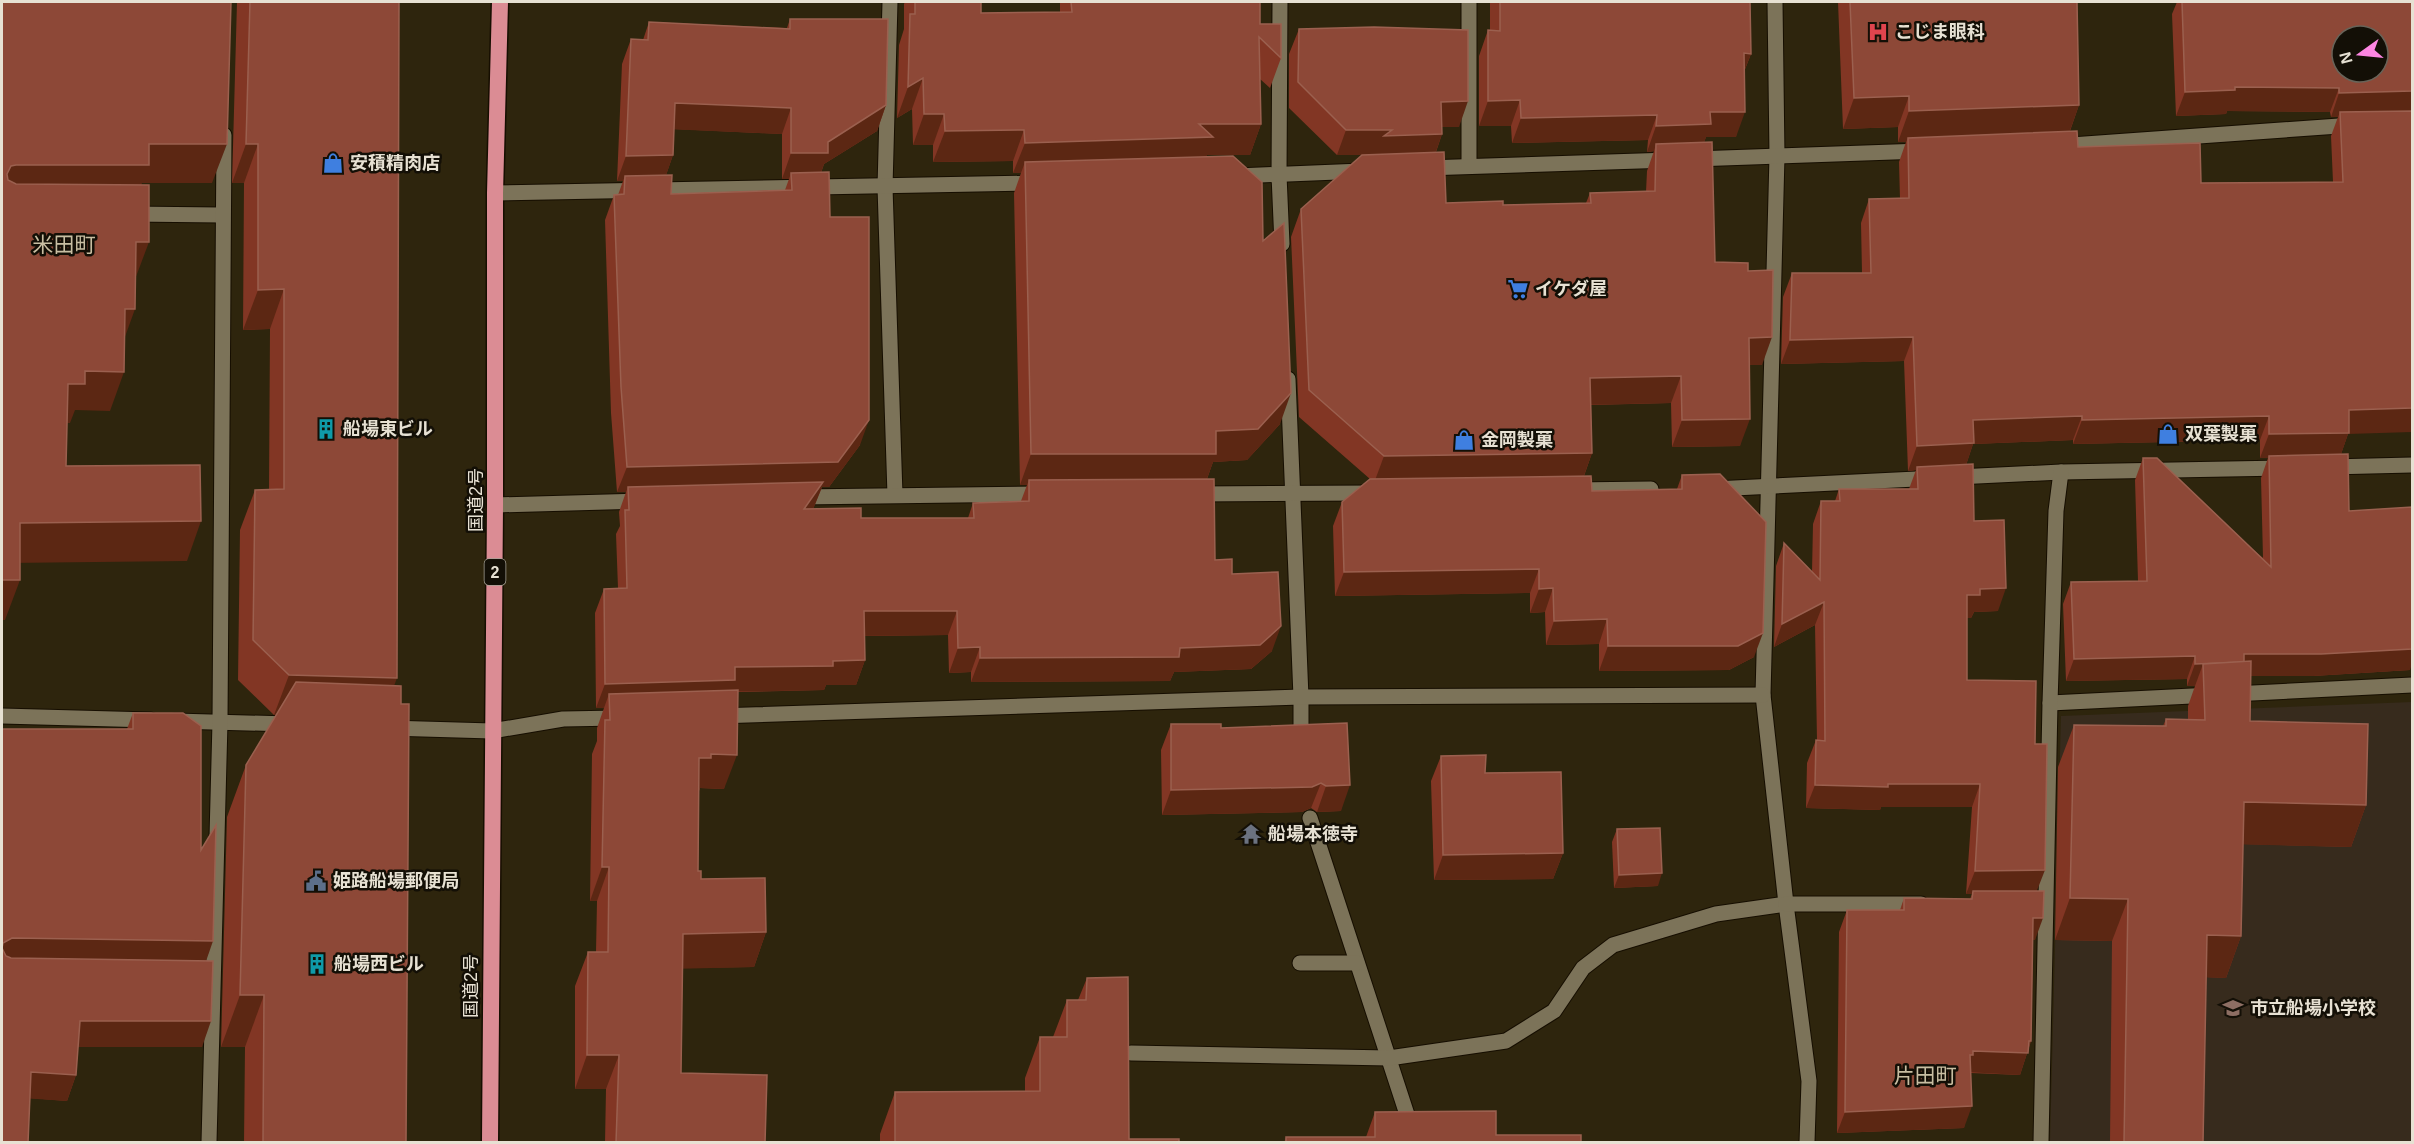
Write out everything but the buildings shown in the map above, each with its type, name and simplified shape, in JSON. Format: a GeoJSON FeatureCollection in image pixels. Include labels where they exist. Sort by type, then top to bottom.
{"type":"FeatureCollection","features":[{"type":"Feature","properties":{"kind":"highway","name":"国道2号"},"geometry":{"type":"LineString","coordinates":[[490,1143],[495,193],[500,2]]}},
{"type":"Feature","properties":{"kind":"street"},"geometry":{"type":"LineString","coordinates":[[890,2],[885,187],[895,495]]}},
{"type":"Feature","properties":{"kind":"street"},"geometry":{"type":"LineString","coordinates":[[1280,2],[1279,175],[1283,258]]}},
{"type":"Feature","properties":{"kind":"street"},"geometry":{"type":"LineString","coordinates":[[1469,2],[1469,166]]}},
{"type":"Feature","properties":{"kind":"street"},"geometry":{"type":"LineString","coordinates":[[1775,2],[1777,156],[1763,695],[1786,904],[1809,1081],[1807,1143]]}},
{"type":"Feature","properties":{"kind":"street"},"geometry":{"type":"LineString","coordinates":[[209,1143],[207,977],[220,722],[221,215],[224,120]]}},
{"type":"Feature","properties":{"kind":"street"},"geometry":{"type":"LineString","coordinates":[[2037,147],[2366,125]]}},
{"type":"Feature","properties":{"kind":"street"},"geometry":{"type":"LineString","coordinates":[[1410,169],[1942,150]]}},
{"type":"Feature","properties":{"kind":"street"},"geometry":{"type":"LineString","coordinates":[[1220,177],[1374,171]]}},
{"type":"Feature","properties":{"kind":"street"},"geometry":{"type":"LineString","coordinates":[[495,193],[1052,182]]}},
{"type":"Feature","properties":{"kind":"street"},"geometry":{"type":"LineString","coordinates":[[117,214],[221,215]]}},
{"type":"Feature","properties":{"kind":"street"},"geometry":{"type":"LineString","coordinates":[[1288,364],[1301,697],[1300,741]]}},
{"type":"Feature","properties":{"kind":"street"},"geometry":{"type":"LineString","coordinates":[[2319,467],[2412,465]]}},
{"type":"Feature","properties":{"kind":"street"},"geometry":{"type":"LineString","coordinates":[[1697,489],[1769,488],[2061,472],[2295,468]]}},
{"type":"Feature","properties":{"kind":"street"},"geometry":{"type":"LineString","coordinates":[[2041,1143],[2041,903],[2056,511],[2061,472]]}},
{"type":"Feature","properties":{"kind":"street"},"geometry":{"type":"LineString","coordinates":[[1555,491],[1662,489]]}},
{"type":"Feature","properties":{"kind":"street"},"geometry":{"type":"LineString","coordinates":[[1176,494],[1388,493]]}},
{"type":"Feature","properties":{"kind":"street"},"geometry":{"type":"LineString","coordinates":[[789,497],[1059,494]]}},
{"type":"Feature","properties":{"kind":"street"},"geometry":{"type":"LineString","coordinates":[[495,505],[660,501]]}},
{"type":"Feature","properties":{"kind":"street"},"geometry":{"type":"LineString","coordinates":[[2050,703],[2412,686]]}},
{"type":"Feature","properties":{"kind":"street"},"geometry":{"type":"LineString","coordinates":[[699,717],[1301,697],[1763,695]]}},
{"type":"Feature","properties":{"kind":"street"},"geometry":{"type":"LineString","coordinates":[[2,716],[300,725]]}},
{"type":"Feature","properties":{"kind":"street"},"geometry":{"type":"LineString","coordinates":[[369,727],[492,731],[563,719],[629,718]]}},
{"type":"Feature","properties":{"kind":"street"},"geometry":{"type":"LineString","coordinates":[[1310,818],[1416,1143]]}},
{"type":"Feature","properties":{"kind":"street"},"geometry":{"type":"LineString","coordinates":[[1131,1053],[1389,1058],[1506,1041],[1554,1011],[1584,968],[1613,945],[1716,914],[1786,904],[1940,903]]}},
{"type":"Feature","properties":{"kind":"street"},"geometry":{"type":"LineString","coordinates":[[1300,963],[1357,963]]}},
{"type":"Feature","properties":{"kind":"shaded area","name":"市立船場小学校"},"geometry":{"type":"Polygon","coordinates":[[[2412,702],[2412,1142],[2050,1142],[2061,716],[2412,702]]]}},
{"type":"Feature","properties":{"kind":"place","name":"こじま眼科"},"geometry":{"type":"Point","coordinates":[1878,32]}},
{"type":"Feature","properties":{"kind":"place","name":"安積精肉店"},"geometry":{"type":"Point","coordinates":[333,163]}},
{"type":"Feature","properties":{"kind":"place","name":"イケダ屋"},"geometry":{"type":"Point","coordinates":[1518,289]}},
{"type":"Feature","properties":{"kind":"place","name":"船場東ビル"},"geometry":{"type":"Point","coordinates":[326,429]}},
{"type":"Feature","properties":{"kind":"place","name":"双葉製菓"},"geometry":{"type":"Point","coordinates":[2168,434]}},
{"type":"Feature","properties":{"kind":"place","name":"金岡製菓"},"geometry":{"type":"Point","coordinates":[1464,440]}},
{"type":"Feature","properties":{"kind":"place","name":"船場本徳寺"},"geometry":{"type":"Point","coordinates":[1251,834]}},
{"type":"Feature","properties":{"kind":"place","name":"姫路船場郵便局"},"geometry":{"type":"Point","coordinates":[316,881]}},
{"type":"Feature","properties":{"kind":"place","name":"船場西ビル"},"geometry":{"type":"Point","coordinates":[317,964]}},
{"type":"Feature","properties":{"kind":"place","name":"市立船場小学校"},"geometry":{"type":"Point","coordinates":[2233,1008]}},
{"type":"Feature","properties":{"kind":"district","name":"米田町"},"geometry":{"type":"Point","coordinates":[64,245]}},
{"type":"Feature","properties":{"kind":"district","name":"片田町"},"geometry":{"type":"Point","coordinates":[1925,1076]}}]}
